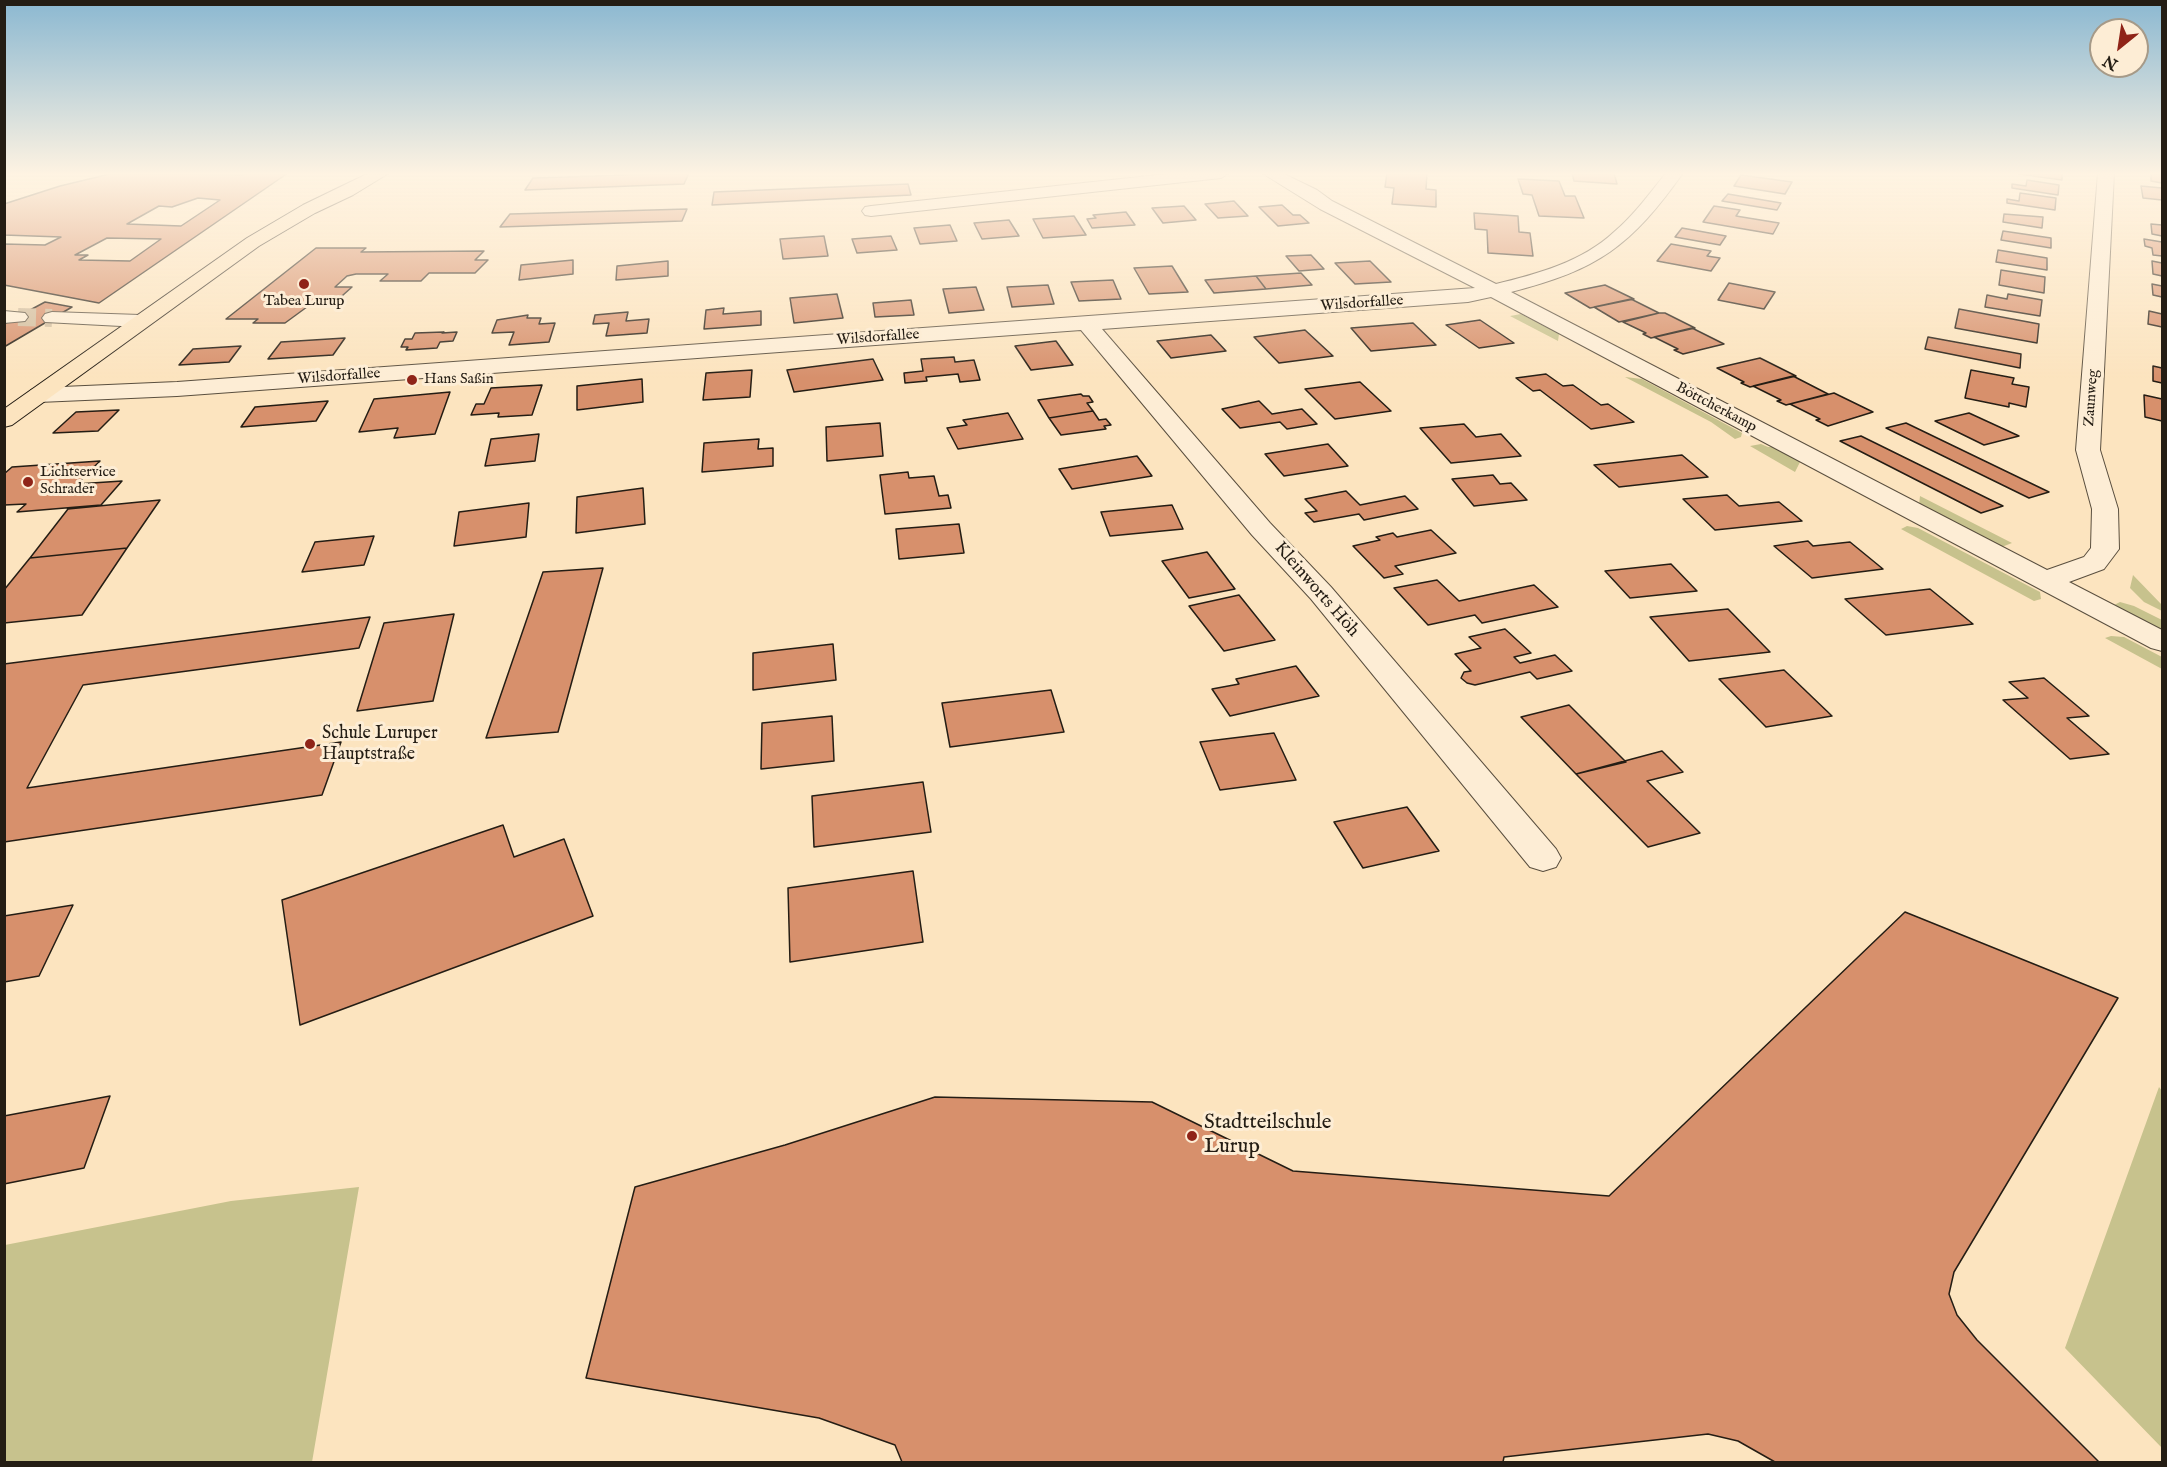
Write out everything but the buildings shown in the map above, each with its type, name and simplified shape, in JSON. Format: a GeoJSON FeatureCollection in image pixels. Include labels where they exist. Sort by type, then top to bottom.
{"type":"FeatureCollection","features":[{"type":"Feature","properties":{"kind":"main road"},"geometry":{"type":"LineString","coordinates":[[4,420],[208,272],[257,241]]}},
{"type":"Feature","properties":{"kind":"street","name":"Böttcherkamp"},"geometry":{"type":"LineString","coordinates":[[1398,241],[2163,642]]}},
{"type":"Feature","properties":{"kind":"street","name":"Wilsdorfallee"},"geometry":{"type":"LineString","coordinates":[[39,394],[177,389],[1468,296],[1555,272],[1589,259],[1612,241]]}},
{"type":"Feature","properties":{"kind":"street","name":"Zaunweg"},"geometry":{"type":"LineString","coordinates":[[2044,580],[2075,572],[2094,563],[2105,549],[2105,509],[2088,450],[2102,241]]}},
{"type":"Feature","properties":{"kind":"street"},"geometry":{"type":"LineString","coordinates":[[52,318],[140,321]]}},
{"type":"Feature","properties":{"kind":"street","name":"Kleinworts Höh"},"geometry":{"type":"LineString","coordinates":[[1087,324],[1261,529],[1321,593],[1462,765],[1543,858]]}},
{"type":"Feature","properties":{"kind":"shaded area"},"geometry":{"type":"Polygon","coordinates":[[[1521,314],[1559,334],[1558,341],[1510,316],[1521,314]]]}},
{"type":"Feature","properties":{"kind":"shaded area"},"geometry":{"type":"Polygon","coordinates":[[[1625,377],[1642,379],[1742,433],[1741,437],[1735,439],[1711,422],[1625,377]]]}},
{"type":"Feature","properties":{"kind":"shaded area"},"geometry":{"type":"Polygon","coordinates":[[[1761,444],[1768,447],[1781,447],[1802,458],[1795,472],[1750,446],[1761,444]]]}},
{"type":"Feature","properties":{"kind":"shaded area"},"geometry":{"type":"Polygon","coordinates":[[[1920,496],[2012,543],[1999,548],[1919,505],[1920,496]]]}},
{"type":"Feature","properties":{"kind":"shaded area"},"geometry":{"type":"Polygon","coordinates":[[[1907,526],[1918,528],[2040,592],[2041,599],[2034,601],[1901,529],[1907,526]]]}},
{"type":"Feature","properties":{"kind":"shaded area"},"geometry":{"type":"Polygon","coordinates":[[[2133,575],[2162,605],[2162,611],[2144,602],[2130,588],[2133,575]]]}},
{"type":"Feature","properties":{"kind":"shaded area"},"geometry":{"type":"Polygon","coordinates":[[[2120,602],[2134,606],[2162,620],[2162,630],[2114,605],[2120,602]]]}},
{"type":"Feature","properties":{"kind":"shaded area"},"geometry":{"type":"Polygon","coordinates":[[[2124,637],[2162,657],[2162,669],[2105,638],[2124,637]]]}},
{"type":"Feature","properties":{"kind":"shaded area"},"geometry":{"type":"Polygon","coordinates":[[[2159,1087],[2162,1091],[2162,1448],[2065,1348],[2159,1087]]]}},
{"type":"Feature","properties":{"kind":"shaded area"},"geometry":{"type":"Polygon","coordinates":[[[359,1187],[312,1462],[5,1462],[5,1245],[231,1201],[359,1187]]]}},
{"type":"Feature","properties":{"kind":"tunnel"},"geometry":{"type":"LineString","coordinates":[[18,317],[52,318]]}},
{"type":"Feature","properties":{"kind":"place","name":"Tabea Lurup"},"geometry":{"type":"Point","coordinates":[304,284]}},
{"type":"Feature","properties":{"kind":"place","name":"Hans Saßin"},"geometry":{"type":"Point","coordinates":[412,380]}},
{"type":"Feature","properties":{"kind":"place","name":"Lichtservice Schrader"},"geometry":{"type":"Point","coordinates":[28,482]}},
{"type":"Feature","properties":{"kind":"place","name":"Schule Luruper Hauptstraße"},"geometry":{"type":"Point","coordinates":[310,744]}},
{"type":"Feature","properties":{"kind":"place","name":"Stadtteilschule Lurup"},"geometry":{"type":"Point","coordinates":[1192,1136]}}]}
